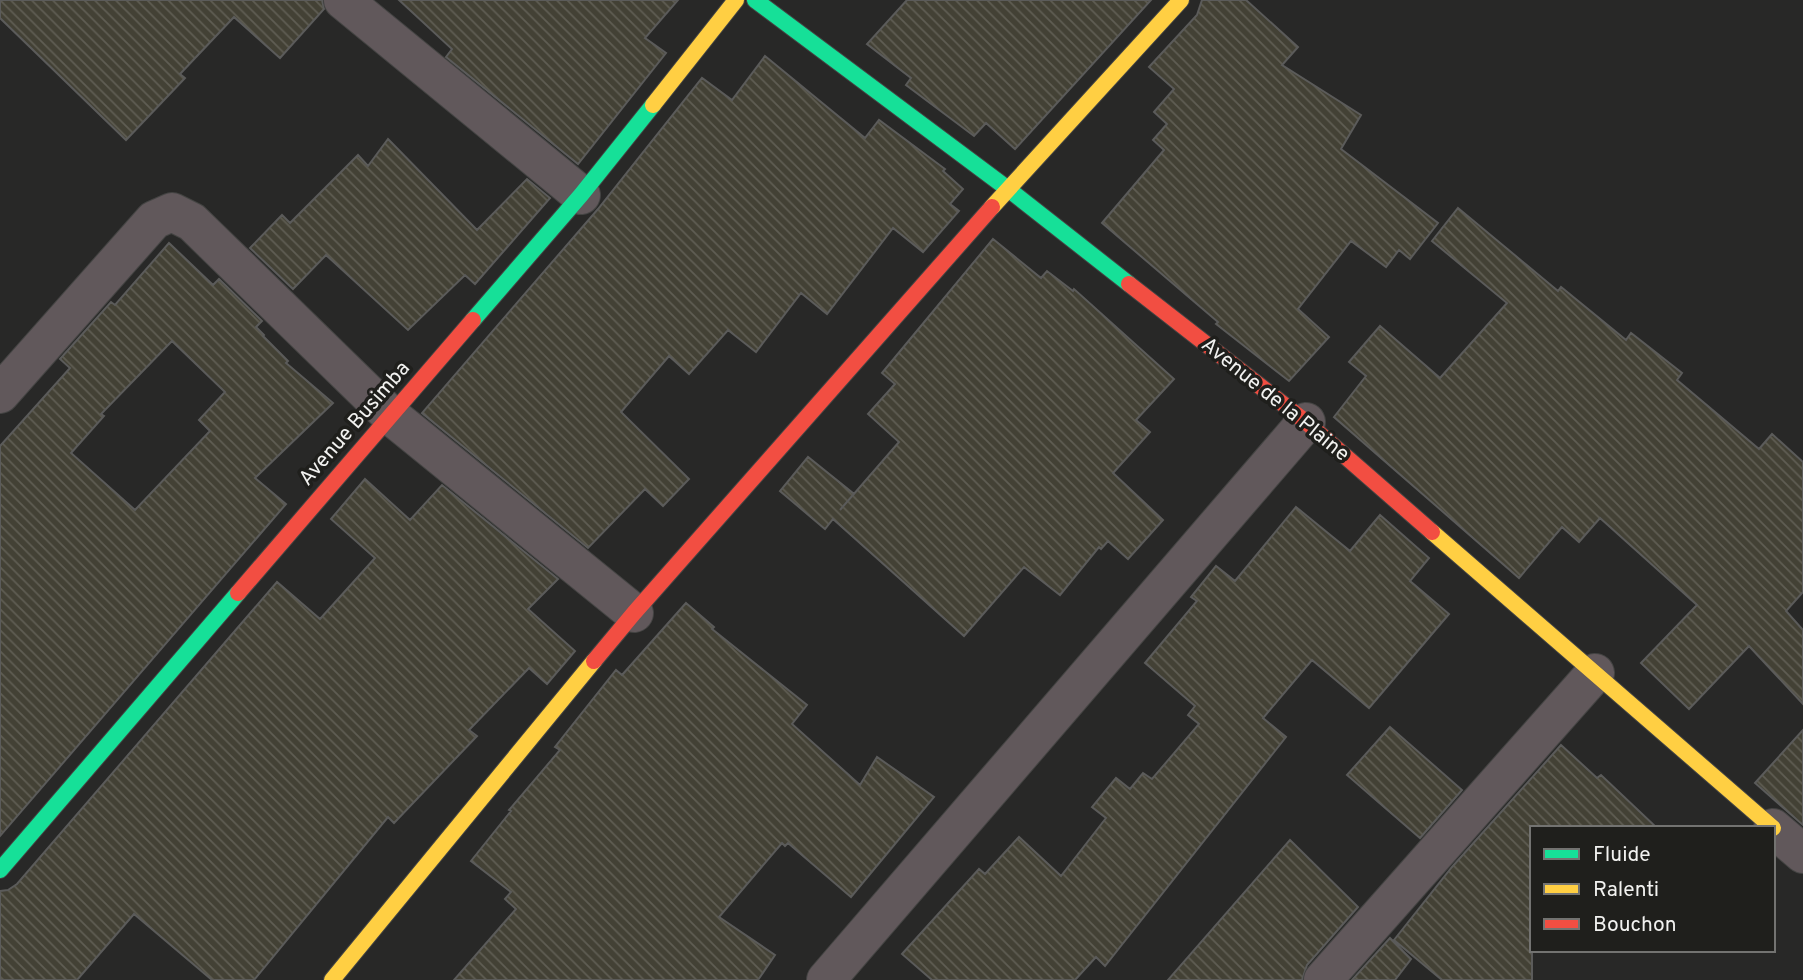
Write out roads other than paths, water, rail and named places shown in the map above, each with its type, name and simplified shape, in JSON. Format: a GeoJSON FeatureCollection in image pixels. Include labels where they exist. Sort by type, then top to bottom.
{"type":"FeatureCollection","features":[{"type":"Feature","properties":{"kind":"street"},"geometry":{"type":"LineString","coordinates":[[343,0],[581,195]]}},
{"type":"Feature","properties":{"kind":"street","name":"Avenue Busimba"},"geometry":{"type":"LineString","coordinates":[[0,870],[581,195],[736,0]]}},
{"type":"Feature","properties":{"kind":"street","name":"Avenue de la Plaine"},"geometry":{"type":"LineString","coordinates":[[755,0],[1008,190],[1306,422],[1771,826]]}},
{"type":"Feature","properties":{"kind":"street"},"geometry":{"type":"LineString","coordinates":[[332,980],[634,613],[1008,190],[1181,0]]}},
{"type":"Feature","properties":{"kind":"street"},"geometry":{"type":"LineString","coordinates":[[0,394],[154,220],[172,212],[192,222],[390,415],[634,613]]}},
{"type":"Feature","properties":{"kind":"street"},"geometry":{"type":"LineString","coordinates":[[826,980],[1306,422]]}},
{"type":"Feature","properties":{"kind":"street"},"geometry":{"type":"LineString","coordinates":[[1322,980],[1595,673]]}},
{"type":"Feature","properties":{"kind":"street","name":"Avenue de la Plaine"},"geometry":{"type":"LineString","coordinates":[[1775,830],[1803,853]]}}]}
